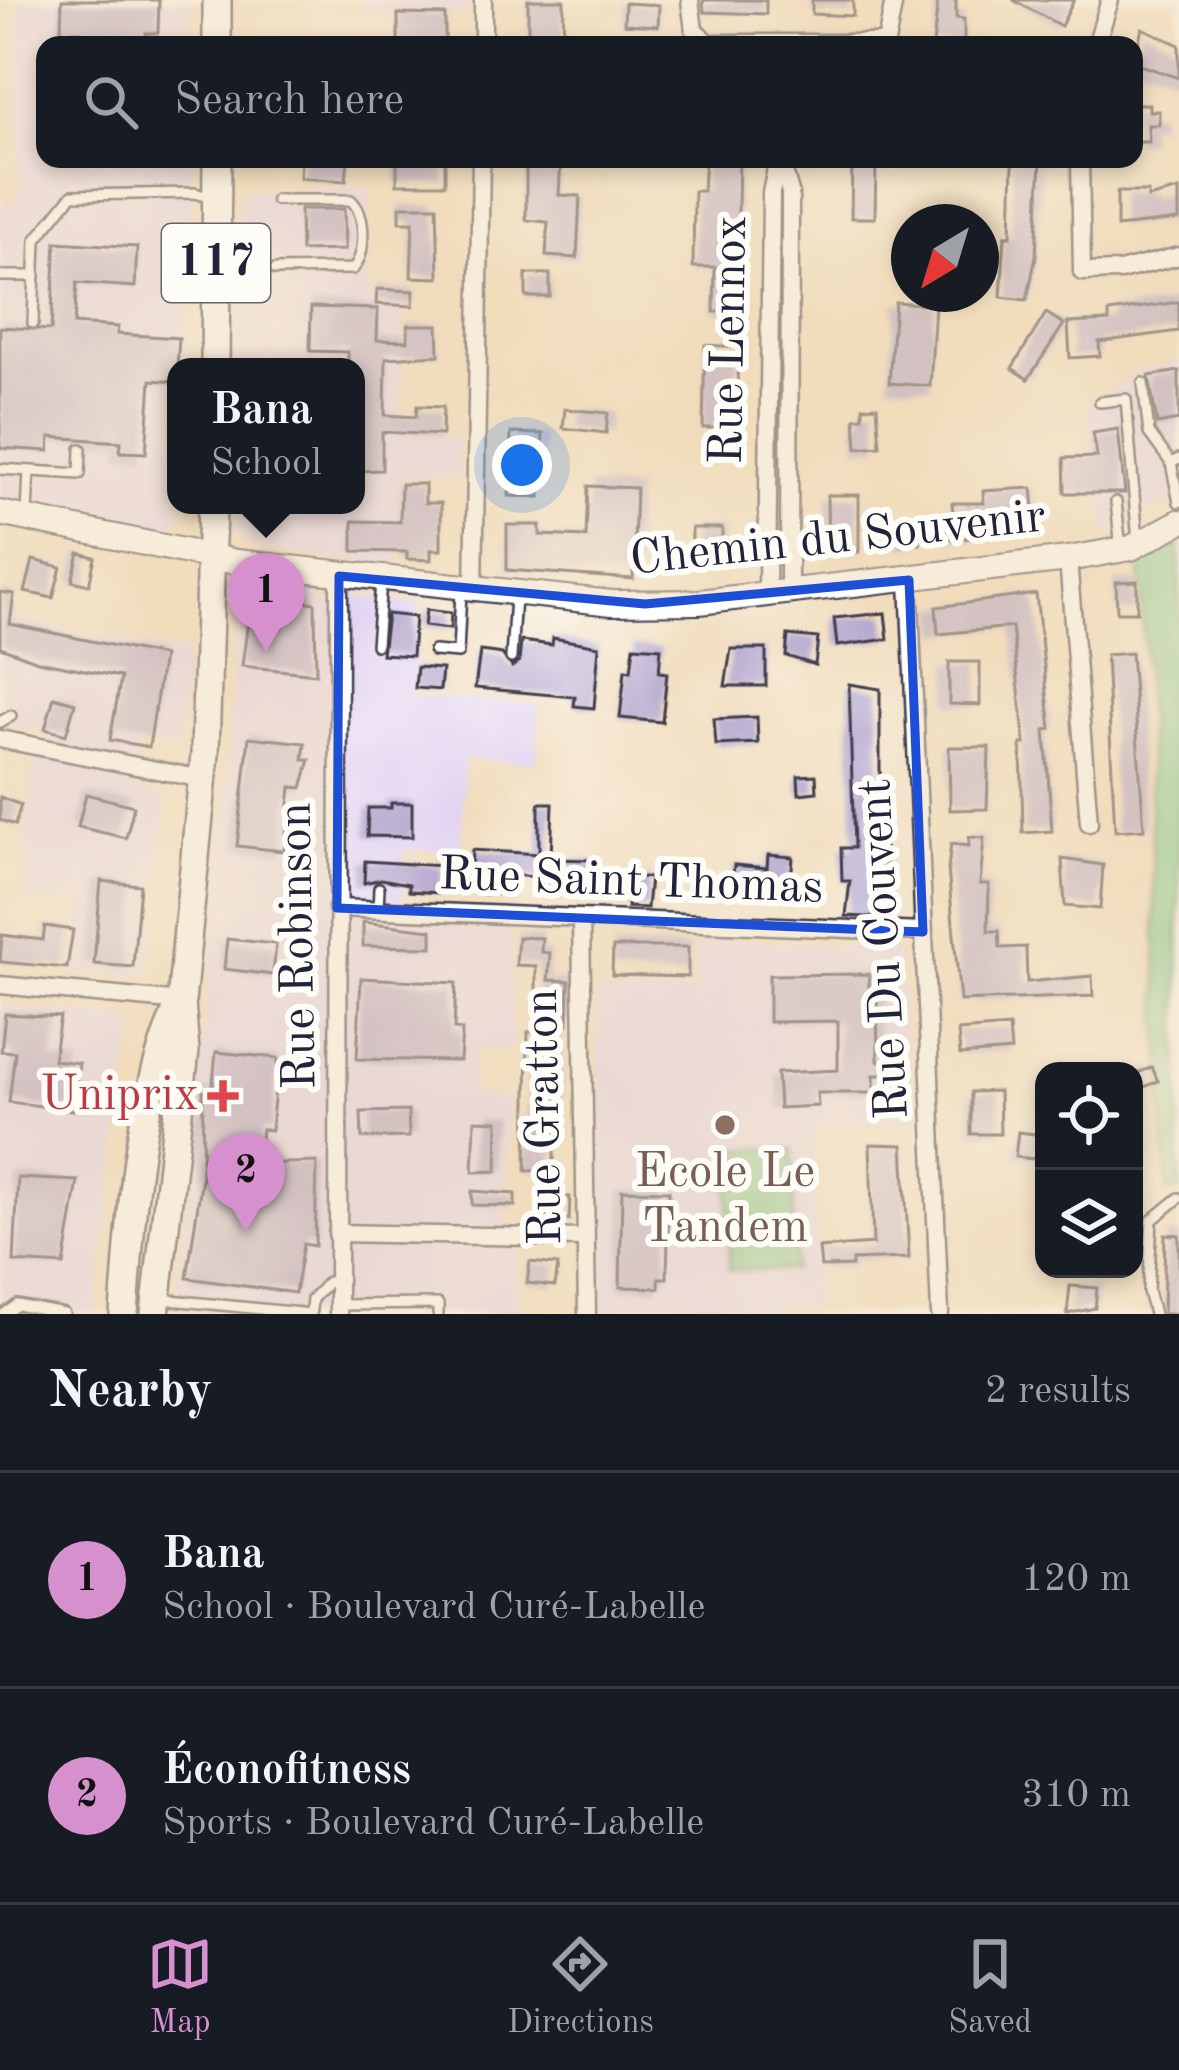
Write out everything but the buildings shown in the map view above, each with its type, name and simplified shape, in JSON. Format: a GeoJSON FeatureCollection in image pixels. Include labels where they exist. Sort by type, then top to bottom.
{"type":"FeatureCollection","features":[{"type":"Feature","properties":{"kind":"main road"},"geometry":{"type":"LineString","coordinates":[[217,0],[217,36]]}},
{"type":"Feature","properties":{"kind":"main road","name":"117"},"geometry":{"type":"LineString","coordinates":[[214,358],[217,168]]}},
{"type":"Feature","properties":{"kind":"main road"},"geometry":{"type":"LineString","coordinates":[[155,1306],[184,1052],[181,1002],[202,779],[212,514]]}},
{"type":"Feature","properties":{"kind":"main road"},"geometry":{"type":"LineString","coordinates":[[124,1314],[135,1196],[160,1047],[181,1002]]}},
{"type":"Feature","properties":{"kind":"street"},"geometry":{"type":"LineString","coordinates":[[483,0],[483,36]]}},
{"type":"Feature","properties":{"kind":"street"},"geometry":{"type":"LineString","coordinates":[[690,0],[694,30],[701,36]]}},
{"type":"Feature","properties":{"kind":"street"},"geometry":{"type":"LineString","coordinates":[[887,36],[894,0]]}},
{"type":"Feature","properties":{"kind":"street"},"geometry":{"type":"LineString","coordinates":[[1099,36],[1110,0]]}},
{"type":"Feature","properties":{"kind":"street"},"geometry":{"type":"LineString","coordinates":[[468,591],[482,168]]}},
{"type":"Feature","properties":{"kind":"street","name":"Rue Lennox"},"geometry":{"type":"LineString","coordinates":[[778,594],[790,192],[782,168]]}},
{"type":"Feature","properties":{"kind":"street"},"geometry":{"type":"LineString","coordinates":[[1080,168],[1082,272],[1120,271],[1179,256]]}},
{"type":"Feature","properties":{"kind":"street","name":"Chemin du Souvenir"},"geometry":{"type":"LineString","coordinates":[[0,513],[212,558],[381,582],[516,596],[674,604],[1068,559],[1130,547],[1179,522]]}},
{"type":"Feature","properties":{"kind":"street"},"geometry":{"type":"LineString","coordinates":[[1068,559],[1088,823]]}},
{"type":"Feature","properties":{"kind":"street","name":"Rue Robinson"},"geometry":{"type":"LineString","coordinates":[[338,576],[338,1310]]}},
{"type":"Feature","properties":{"kind":"street","name":"Rue Du Couvent"},"geometry":{"type":"LineString","coordinates":[[909,580],[940,1314]]}},
{"type":"Feature","properties":{"kind":"street"},"geometry":{"type":"LineString","coordinates":[[0,739],[202,779]]}},
{"type":"Feature","properties":{"kind":"street","name":"Rue Saint Thomas"},"geometry":{"type":"LineString","coordinates":[[337,908],[923,932]]}},
{"type":"Feature","properties":{"kind":"street","name":"Rue Gratton"},"geometry":{"type":"LineString","coordinates":[[580,919],[587,1314]]}},
{"type":"Feature","properties":{"kind":"street"},"geometry":{"type":"LineString","coordinates":[[0,985],[181,1002]]}},
{"type":"Feature","properties":{"kind":"street"},"geometry":{"type":"LineString","coordinates":[[337,1233],[585,1238]]}},
{"type":"Feature","properties":{"kind":"lane"},"geometry":{"type":"LineString","coordinates":[[33,323],[36,240],[72,195],[196,194],[217,200]]}},
{"type":"Feature","properties":{"kind":"lane"},"geometry":{"type":"LineString","coordinates":[[275,270],[352,269],[361,253],[361,214],[351,200],[276,200]]}},
{"type":"Feature","properties":{"kind":"lane"},"geometry":{"type":"LineString","coordinates":[[0,276],[35,277]]}},
{"type":"Feature","properties":{"kind":"lane"},"geometry":{"type":"LineString","coordinates":[[1143,383],[1149,433],[1175,461],[1179,502]]}},
{"type":"Feature","properties":{"kind":"lane"},"geometry":{"type":"LineString","coordinates":[[1100,402],[1126,400],[1130,547]]}},
{"type":"Feature","properties":{"kind":"lane"},"geometry":{"type":"LineString","coordinates":[[0,470],[80,474],[81,449]]}},
{"type":"Feature","properties":{"kind":"lane"},"geometry":{"type":"LineString","coordinates":[[27,520],[29,471]]}},
{"type":"Feature","properties":{"kind":"lane"},"geometry":{"type":"LineString","coordinates":[[1116,502],[1130,547]]}},
{"type":"Feature","properties":{"kind":"lane"},"geometry":{"type":"LineString","coordinates":[[376,645],[381,582]]}},
{"type":"Feature","properties":{"kind":"lane"},"geometry":{"type":"LineString","coordinates":[[434,651],[458,653],[468,591]]}},
{"type":"Feature","properties":{"kind":"lane"},"geometry":{"type":"LineString","coordinates":[[511,658],[516,596]]}},
{"type":"Feature","properties":{"kind":"lane"},"geometry":{"type":"LineString","coordinates":[[378,909],[379,888]]}},
{"type":"Feature","properties":{"kind":"lane"},"geometry":{"type":"LineString","coordinates":[[1154,1314],[1148,1291],[1151,1226],[1155,1214],[1179,1198]]}},
{"type":"Feature","properties":{"kind":"lane"},"geometry":{"type":"LineString","coordinates":[[155,1306],[311,1312],[312,1299],[328,1282],[337,1281]]}},
{"type":"Feature","properties":{"kind":"lane"},"geometry":{"type":"LineString","coordinates":[[338,1310],[438,1304],[438,1314]]}},
{"type":"Feature","properties":{"kind":"lane"},"geometry":{"type":"LineString","coordinates":[[4,1314],[17,1305],[64,1314]]}},
{"type":"Feature","properties":{"kind":"highlighted area"},"geometry":{"type":"Polygon","coordinates":[[[339,576],[645,604],[909,580],[923,932],[337,908],[339,576]]]}},
{"type":"Feature","properties":{"kind":"shaded area"},"geometry":{"type":"Polygon","coordinates":[[[20,0],[190,0],[190,36],[36,36],[36,168],[192,168],[186,358],[167,358],[167,514],[180,514],[175,523],[160,530],[0,497],[0,201],[20,200],[20,0]]]}},
{"type":"Feature","properties":{"kind":"shaded area"},"geometry":{"type":"Polygon","coordinates":[[[363,0],[468,0],[468,14],[362,11],[363,0]]]}},
{"type":"Feature","properties":{"kind":"shaded area"},"geometry":{"type":"Polygon","coordinates":[[[368,187],[369,305],[402,307],[401,435],[456,438],[461,478],[400,477],[398,569],[249,547],[235,533],[236,514],[365,514],[365,358],[237,358],[239,191],[368,187]]]}},
{"type":"Feature","properties":{"kind":"shaded area"},"geometry":{"type":"Polygon","coordinates":[[[1179,361],[1179,495],[1107,534],[1087,403],[1144,369],[1179,361]]]}},
{"type":"Feature","properties":{"kind":"shaded area"},"geometry":{"type":"Polygon","coordinates":[[[247,579],[320,591],[324,601],[351,601],[354,594],[420,604],[413,695],[540,705],[536,763],[464,758],[461,850],[404,850],[403,912],[511,918],[512,1049],[474,1049],[471,1096],[508,1099],[506,1223],[519,1230],[517,1314],[174,1314],[227,809],[235,583],[247,579]]]}},
{"type":"Feature","properties":{"kind":"shaded area"},"geometry":{"type":"Polygon","coordinates":[[[0,616],[185,654],[178,753],[140,744],[132,788],[166,798],[150,975],[71,973],[81,903],[27,901],[26,815],[42,729],[0,721],[0,616]]]}},
{"type":"Feature","properties":{"kind":"shaded area","name":"Ecole Le Tandem"},"geometry":{"type":"Polygon","coordinates":[[[691,936],[897,950],[915,1122],[814,1127],[816,1305],[699,1314],[601,1314],[597,993],[695,992],[691,936]]]}},
{"type":"Feature","properties":{"kind":"shaded area"},"geometry":{"type":"Polygon","coordinates":[[[0,1005],[136,1020],[95,1314],[0,1314],[0,1005]]]}},
{"type":"Feature","properties":{"kind":"green space"},"geometry":{"type":"Polygon","coordinates":[[[1179,544],[1179,1191],[1167,1190],[1140,566],[1179,544]]]}},
{"type":"Feature","properties":{"kind":"green space"},"geometry":{"type":"Polygon","coordinates":[[[728,1149],[793,1149],[794,1270],[729,1270],[728,1149]]]}},
{"type":"Feature","properties":{"kind":"place","name":"Bana"},"geometry":{"type":"Point","coordinates":[266,652]}},
{"type":"Feature","properties":{"kind":"place","name":"Uniprix"},"geometry":{"type":"Point","coordinates":[223,1096]}},
{"type":"Feature","properties":{"kind":"place","name":"Ecole Le Tandem"},"geometry":{"type":"Point","coordinates":[725,1125]}},
{"type":"Feature","properties":{"kind":"place","name":"Éconofitness"},"geometry":{"type":"Point","coordinates":[246,1232]}}]}
